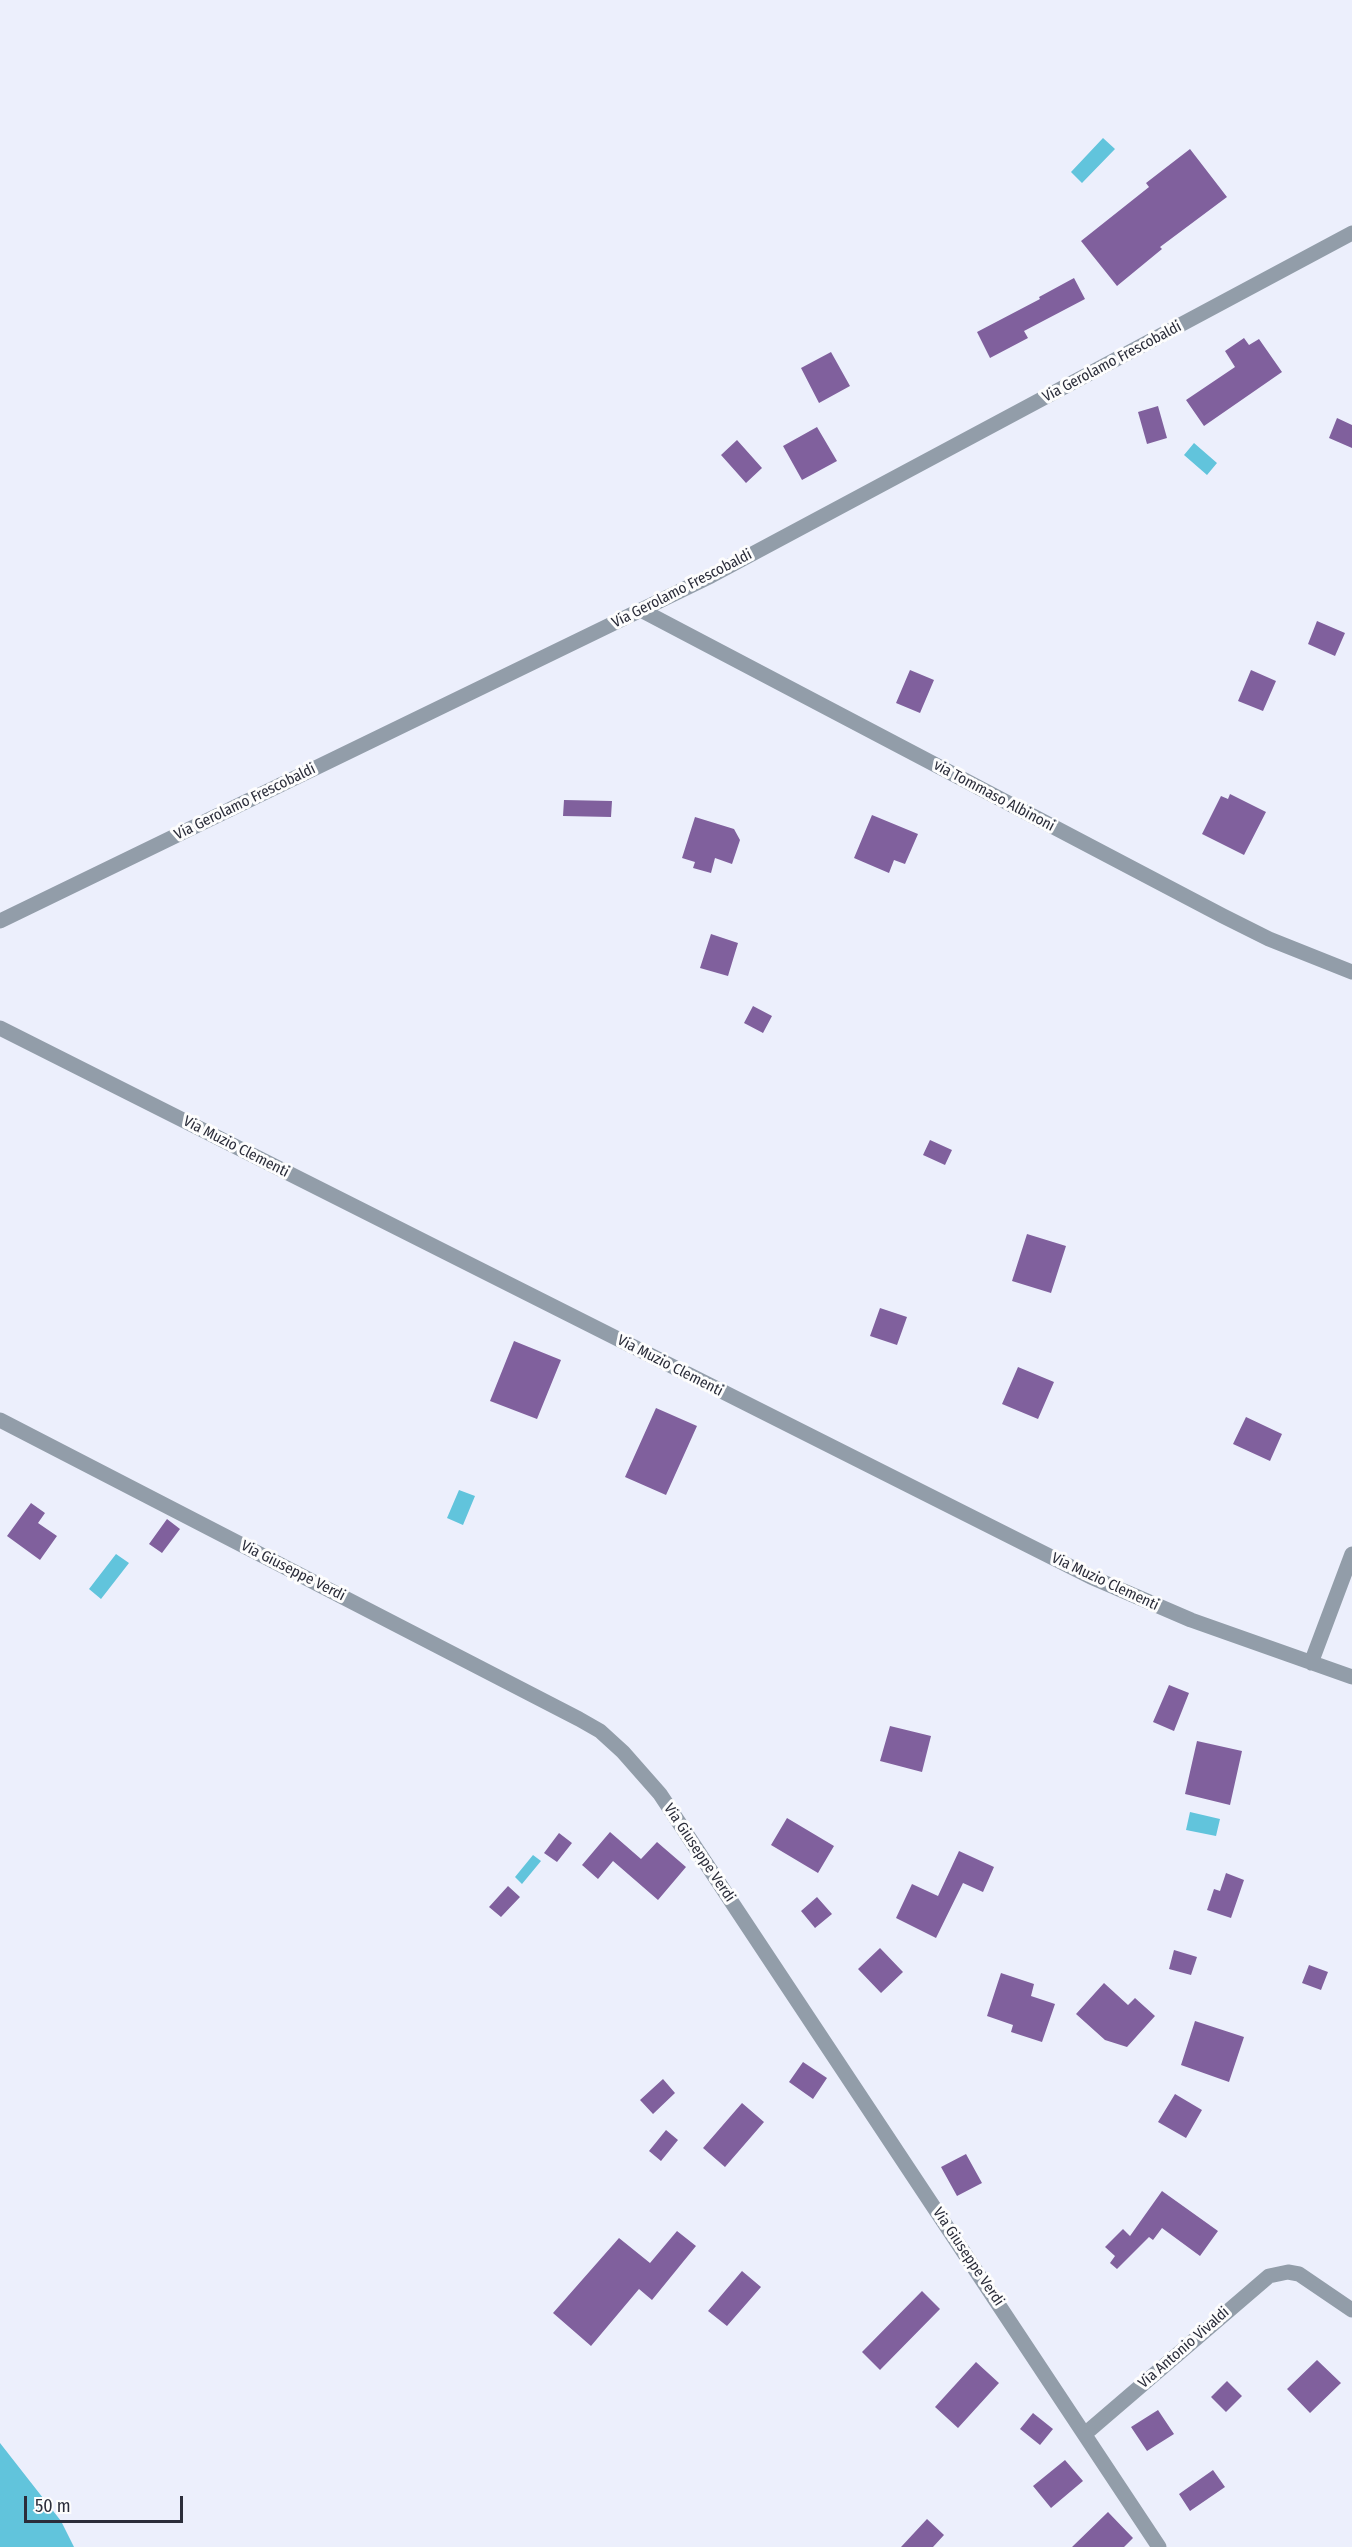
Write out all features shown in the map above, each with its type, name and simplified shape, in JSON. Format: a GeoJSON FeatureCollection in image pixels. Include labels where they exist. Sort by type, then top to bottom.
{"type":"FeatureCollection","features":[{"type":"Feature","properties":{"kind":"street","name":"Via Gerolamo Frescobaldi"},"geometry":{"type":"LineString","coordinates":[[0,921],[711,576],[1352,233]]}},
{"type":"Feature","properties":{"kind":"street","name":"via Tommaso Albinoni"},"geometry":{"type":"LineString","coordinates":[[641,610],[1223,916],[1269,939],[1352,972]]}},
{"type":"Feature","properties":{"kind":"street","name":"Via Muzio Clementi"},"geometry":{"type":"LineString","coordinates":[[0,1028],[1091,1577],[1167,1611],[1352,1677]]}},
{"type":"Feature","properties":{"kind":"street","name":"Via Giuseppe Verdi"},"geometry":{"type":"LineString","coordinates":[[0,1420],[579,1719],[616,1744],[660,1794],[1086,2433],[1159,2547]]}},
{"type":"Feature","properties":{"kind":"street"},"geometry":{"type":"LineString","coordinates":[[1311,1663],[1352,1554]]}},
{"type":"Feature","properties":{"kind":"street","name":"Via Antonio Vivaldi"},"geometry":{"type":"LineString","coordinates":[[1086,2433],[1264,2279],[1278,2273],[1288,2272],[1305,2277],[1352,2310]]}},
{"type":"Feature","properties":{"kind":"water"},"geometry":{"type":"Polygon","coordinates":[[[1103,138],[1115,149],[1082,183],[1071,172],[1103,138]]]}},
{"type":"Feature","properties":{"kind":"water"},"geometry":{"type":"Polygon","coordinates":[[[1194,443],[1217,463],[1207,475],[1184,455],[1194,443]]]}},
{"type":"Feature","properties":{"kind":"water"},"geometry":{"type":"Polygon","coordinates":[[[459,1490],[475,1496],[463,1525],[447,1518],[459,1490]]]}},
{"type":"Feature","properties":{"kind":"water"},"geometry":{"type":"Polygon","coordinates":[[[116,1554],[129,1563],[101,1599],[89,1589],[116,1554]]]}},
{"type":"Feature","properties":{"kind":"water"},"geometry":{"type":"Polygon","coordinates":[[[1190,1812],[1220,1819],[1216,1836],[1186,1830],[1190,1812]]]}},
{"type":"Feature","properties":{"kind":"water"},"geometry":{"type":"Polygon","coordinates":[[[533,1855],[541,1861],[522,1884],[515,1877],[533,1855]]]}},
{"type":"Feature","properties":{"kind":"water"},"geometry":{"type":"Polygon","coordinates":[[[0,2443],[61,2521],[74,2547],[0,2547],[0,2443]]]}},
{"type":"Feature","properties":{"kind":"building"},"geometry":{"type":"Polygon","coordinates":[[[1190,149],[1227,197],[1160,247],[1162,249],[1117,286],[1081,241],[1149,187],[1146,183],[1190,149]]]}},
{"type":"Feature","properties":{"kind":"building"},"geometry":{"type":"Polygon","coordinates":[[[1074,278],[1085,299],[1024,331],[1028,338],[990,358],[977,332],[1040,299],[1039,297],[1074,278]]]}},
{"type":"Feature","properties":{"kind":"building"},"geometry":{"type":"Polygon","coordinates":[[[1244,338],[1249,345],[1259,339],[1282,372],[1204,426],[1186,400],[1235,367],[1225,351],[1244,338]]]}},
{"type":"Feature","properties":{"kind":"building"},"geometry":{"type":"Polygon","coordinates":[[[831,352],[850,386],[819,403],[801,368],[831,352]]]}},
{"type":"Feature","properties":{"kind":"building"},"geometry":{"type":"Polygon","coordinates":[[[1158,406],[1167,438],[1147,444],[1138,412],[1158,406]]]}},
{"type":"Feature","properties":{"kind":"building"},"geometry":{"type":"Polygon","coordinates":[[[1337,418],[1352,425],[1352,448],[1329,438],[1337,418]]]}},
{"type":"Feature","properties":{"kind":"building"},"geometry":{"type":"Polygon","coordinates":[[[817,427],[837,461],[802,480],[783,446],[817,427]]]}},
{"type":"Feature","properties":{"kind":"building"},"geometry":{"type":"Polygon","coordinates":[[[737,440],[762,468],[746,483],[721,455],[737,440]]]}},
{"type":"Feature","properties":{"kind":"building"},"geometry":{"type":"Polygon","coordinates":[[[1317,621],[1345,633],[1335,656],[1308,644],[1317,621]]]}},
{"type":"Feature","properties":{"kind":"building"},"geometry":{"type":"Polygon","coordinates":[[[910,670],[934,680],[920,713],[896,703],[910,670]]]}},
{"type":"Feature","properties":{"kind":"building"},"geometry":{"type":"Polygon","coordinates":[[[1251,670],[1276,681],[1263,711],[1238,701],[1251,670]]]}},
{"type":"Feature","properties":{"kind":"building"},"geometry":{"type":"Polygon","coordinates":[[[1230,794],[1266,812],[1244,855],[1202,834],[1221,796],[1228,799],[1230,794]]]}},
{"type":"Feature","properties":{"kind":"building"},"geometry":{"type":"Polygon","coordinates":[[[564,800],[612,801],[611,817],[563,816],[564,800]]]}},
{"type":"Feature","properties":{"kind":"building"},"geometry":{"type":"Polygon","coordinates":[[[872,815],[918,834],[905,864],[894,860],[889,873],[854,858],[872,815]]]}},
{"type":"Feature","properties":{"kind":"building"},"geometry":{"type":"Polygon","coordinates":[[[695,817],[734,829],[740,840],[732,864],[715,858],[711,873],[693,868],[695,862],[682,858],[695,817]]]}},
{"type":"Feature","properties":{"kind":"building"},"geometry":{"type":"Polygon","coordinates":[[[711,934],[738,943],[728,976],[700,968],[711,934]]]}},
{"type":"Feature","properties":{"kind":"building"},"geometry":{"type":"Polygon","coordinates":[[[753,1006],[772,1016],[763,1033],[744,1023],[753,1006]]]}},
{"type":"Feature","properties":{"kind":"building"},"geometry":{"type":"Polygon","coordinates":[[[930,1140],[952,1150],[945,1165],[923,1155],[930,1140]]]}},
{"type":"Feature","properties":{"kind":"building"},"geometry":{"type":"Polygon","coordinates":[[[1027,1234],[1066,1246],[1051,1293],[1012,1281],[1027,1234]]]}},
{"type":"Feature","properties":{"kind":"building"},"geometry":{"type":"Polygon","coordinates":[[[880,1308],[907,1317],[897,1345],[870,1336],[880,1308]]]}},
{"type":"Feature","properties":{"kind":"building"},"geometry":{"type":"Polygon","coordinates":[[[514,1341],[561,1360],[537,1419],[490,1401],[514,1341]]]}},
{"type":"Feature","properties":{"kind":"building"},"geometry":{"type":"Polygon","coordinates":[[[1018,1367],[1054,1382],[1038,1419],[1002,1404],[1018,1367]]]}},
{"type":"Feature","properties":{"kind":"building"},"geometry":{"type":"Polygon","coordinates":[[[656,1408],[697,1426],[666,1495],[625,1477],[656,1408]]]}},
{"type":"Feature","properties":{"kind":"building"},"geometry":{"type":"Polygon","coordinates":[[[1246,1417],[1282,1434],[1270,1461],[1233,1444],[1246,1417]]]}},
{"type":"Feature","properties":{"kind":"building"},"geometry":{"type":"Polygon","coordinates":[[[31,1503],[45,1513],[38,1523],[57,1536],[40,1560],[7,1536],[31,1503]]]}},
{"type":"Feature","properties":{"kind":"building"},"geometry":{"type":"Polygon","coordinates":[[[167,1519],[180,1529],[162,1553],[149,1544],[167,1519]]]}},
{"type":"Feature","properties":{"kind":"building"},"geometry":{"type":"Polygon","coordinates":[[[1169,1685],[1189,1693],[1174,1731],[1153,1722],[1169,1685]]]}},
{"type":"Feature","properties":{"kind":"building"},"geometry":{"type":"Polygon","coordinates":[[[890,1726],[931,1736],[922,1772],[880,1761],[890,1726]]]}},
{"type":"Feature","properties":{"kind":"building"},"geometry":{"type":"Polygon","coordinates":[[[1197,1741],[1242,1751],[1230,1805],[1185,1794],[1197,1741]]]}},
{"type":"Feature","properties":{"kind":"building"},"geometry":{"type":"Polygon","coordinates":[[[787,1818],[834,1846],[818,1873],[771,1845],[787,1818]]]}},
{"type":"Feature","properties":{"kind":"building"},"geometry":{"type":"Polygon","coordinates":[[[610,1832],[641,1859],[657,1842],[686,1867],[658,1900],[613,1861],[598,1879],[582,1865],[610,1832]]]}},
{"type":"Feature","properties":{"kind":"building"},"geometry":{"type":"Polygon","coordinates":[[[559,1833],[572,1843],[557,1862],[544,1853],[559,1833]]]}},
{"type":"Feature","properties":{"kind":"building"},"geometry":{"type":"Polygon","coordinates":[[[959,1851],[994,1867],[983,1892],[963,1883],[936,1938],[896,1918],[912,1884],[938,1896],[959,1851]]]}},
{"type":"Feature","properties":{"kind":"building"},"geometry":{"type":"Polygon","coordinates":[[[1226,1873],[1244,1880],[1231,1918],[1207,1910],[1214,1889],[1220,1891],[1226,1873]]]}},
{"type":"Feature","properties":{"kind":"building"},"geometry":{"type":"Polygon","coordinates":[[[508,1886],[520,1897],[501,1917],[489,1907],[508,1886]]]}},
{"type":"Feature","properties":{"kind":"building"},"geometry":{"type":"Polygon","coordinates":[[[817,1897],[832,1914],[815,1928],[801,1911],[817,1897]]]}},
{"type":"Feature","properties":{"kind":"building"},"geometry":{"type":"Polygon","coordinates":[[[880,1948],[903,1972],[881,1993],[858,1969],[880,1948]]]}},
{"type":"Feature","properties":{"kind":"building"},"geometry":{"type":"Polygon","coordinates":[[[1174,1950],[1197,1957],[1191,1975],[1169,1969],[1174,1950]]]}},
{"type":"Feature","properties":{"kind":"building"},"geometry":{"type":"Polygon","coordinates":[[[1309,1965],[1328,1972],[1321,1990],[1302,1983],[1309,1965]]]}},
{"type":"Feature","properties":{"kind":"building"},"geometry":{"type":"Polygon","coordinates":[[[1001,1973],[1034,1984],[1031,1996],[1055,2004],[1042,2042],[1011,2032],[1013,2025],[987,2016],[1001,1973]]]}},
{"type":"Feature","properties":{"kind":"building"},"geometry":{"type":"Polygon","coordinates":[[[1104,1983],[1128,2005],[1135,1998],[1155,2016],[1127,2047],[1105,2040],[1076,2014],[1104,1983]]]}},
{"type":"Feature","properties":{"kind":"building"},"geometry":{"type":"Polygon","coordinates":[[[1195,2021],[1244,2037],[1229,2082],[1181,2065],[1195,2021]]]}},
{"type":"Feature","properties":{"kind":"building"},"geometry":{"type":"Polygon","coordinates":[[[803,2062],[827,2078],[813,2099],[789,2082],[803,2062]]]}},
{"type":"Feature","properties":{"kind":"building"},"geometry":{"type":"Polygon","coordinates":[[[663,2079],[675,2093],[653,2114],[640,2100],[663,2079]]]}},
{"type":"Feature","properties":{"kind":"building"},"geometry":{"type":"Polygon","coordinates":[[[1175,2094],[1202,2110],[1186,2138],[1158,2122],[1175,2094]]]}},
{"type":"Feature","properties":{"kind":"building"},"geometry":{"type":"Polygon","coordinates":[[[742,2103],[764,2122],[725,2167],[703,2148],[742,2103]]]}},
{"type":"Feature","properties":{"kind":"building"},"geometry":{"type":"Polygon","coordinates":[[[666,2130],[678,2140],[661,2161],[649,2151],[666,2130]]]}},
{"type":"Feature","properties":{"kind":"building"},"geometry":{"type":"Polygon","coordinates":[[[966,2154],[982,2183],[957,2196],[941,2167],[966,2154]]]}},
{"type":"Feature","properties":{"kind":"building"},"geometry":{"type":"Polygon","coordinates":[[[1162,2191],[1218,2231],[1200,2256],[1162,2228],[1153,2240],[1149,2237],[1117,2269],[1110,2263],[1115,2256],[1105,2247],[1123,2229],[1130,2236],[1162,2191]]]}},
{"type":"Feature","properties":{"kind":"building"},"geometry":{"type":"Polygon","coordinates":[[[677,2231],[696,2246],[652,2300],[639,2289],[591,2346],[553,2313],[619,2238],[650,2263],[677,2231]]]}},
{"type":"Feature","properties":{"kind":"building"},"geometry":{"type":"Polygon","coordinates":[[[742,2271],[761,2287],[727,2326],[708,2311],[742,2271]]]}},
{"type":"Feature","properties":{"kind":"building"},"geometry":{"type":"Polygon","coordinates":[[[922,2291],[940,2309],[880,2370],[862,2352],[922,2291]]]}},
{"type":"Feature","properties":{"kind":"building"},"geometry":{"type":"Polygon","coordinates":[[[1317,2360],[1341,2383],[1310,2413],[1287,2389],[1317,2360]]]}},
{"type":"Feature","properties":{"kind":"building"},"geometry":{"type":"Polygon","coordinates":[[[976,2362],[999,2383],[958,2428],[935,2407],[976,2362]]]}},
{"type":"Feature","properties":{"kind":"building"},"geometry":{"type":"Polygon","coordinates":[[[1227,2381],[1242,2396],[1226,2412],[1211,2397],[1227,2381]]]}},
{"type":"Feature","properties":{"kind":"building"},"geometry":{"type":"Polygon","coordinates":[[[1158,2410],[1174,2434],[1147,2451],[1131,2427],[1158,2410]]]}},
{"type":"Feature","properties":{"kind":"building"},"geometry":{"type":"Polygon","coordinates":[[[1033,2413],[1053,2429],[1040,2445],[1020,2429],[1033,2413]]]}},
{"type":"Feature","properties":{"kind":"building"},"geometry":{"type":"Polygon","coordinates":[[[1065,2460],[1083,2481],[1051,2508],[1033,2486],[1065,2460]]]}},
{"type":"Feature","properties":{"kind":"building"},"geometry":{"type":"Polygon","coordinates":[[[1213,2470],[1225,2487],[1190,2511],[1179,2494],[1213,2470]]]}},
{"type":"Feature","properties":{"kind":"building"},"geometry":{"type":"Polygon","coordinates":[[[1108,2512],[1133,2538],[1124,2547],[1072,2547],[1108,2512]]]}},
{"type":"Feature","properties":{"kind":"building"},"geometry":{"type":"Polygon","coordinates":[[[927,2519],[944,2535],[933,2547],[901,2547],[927,2519]]]}}]}
